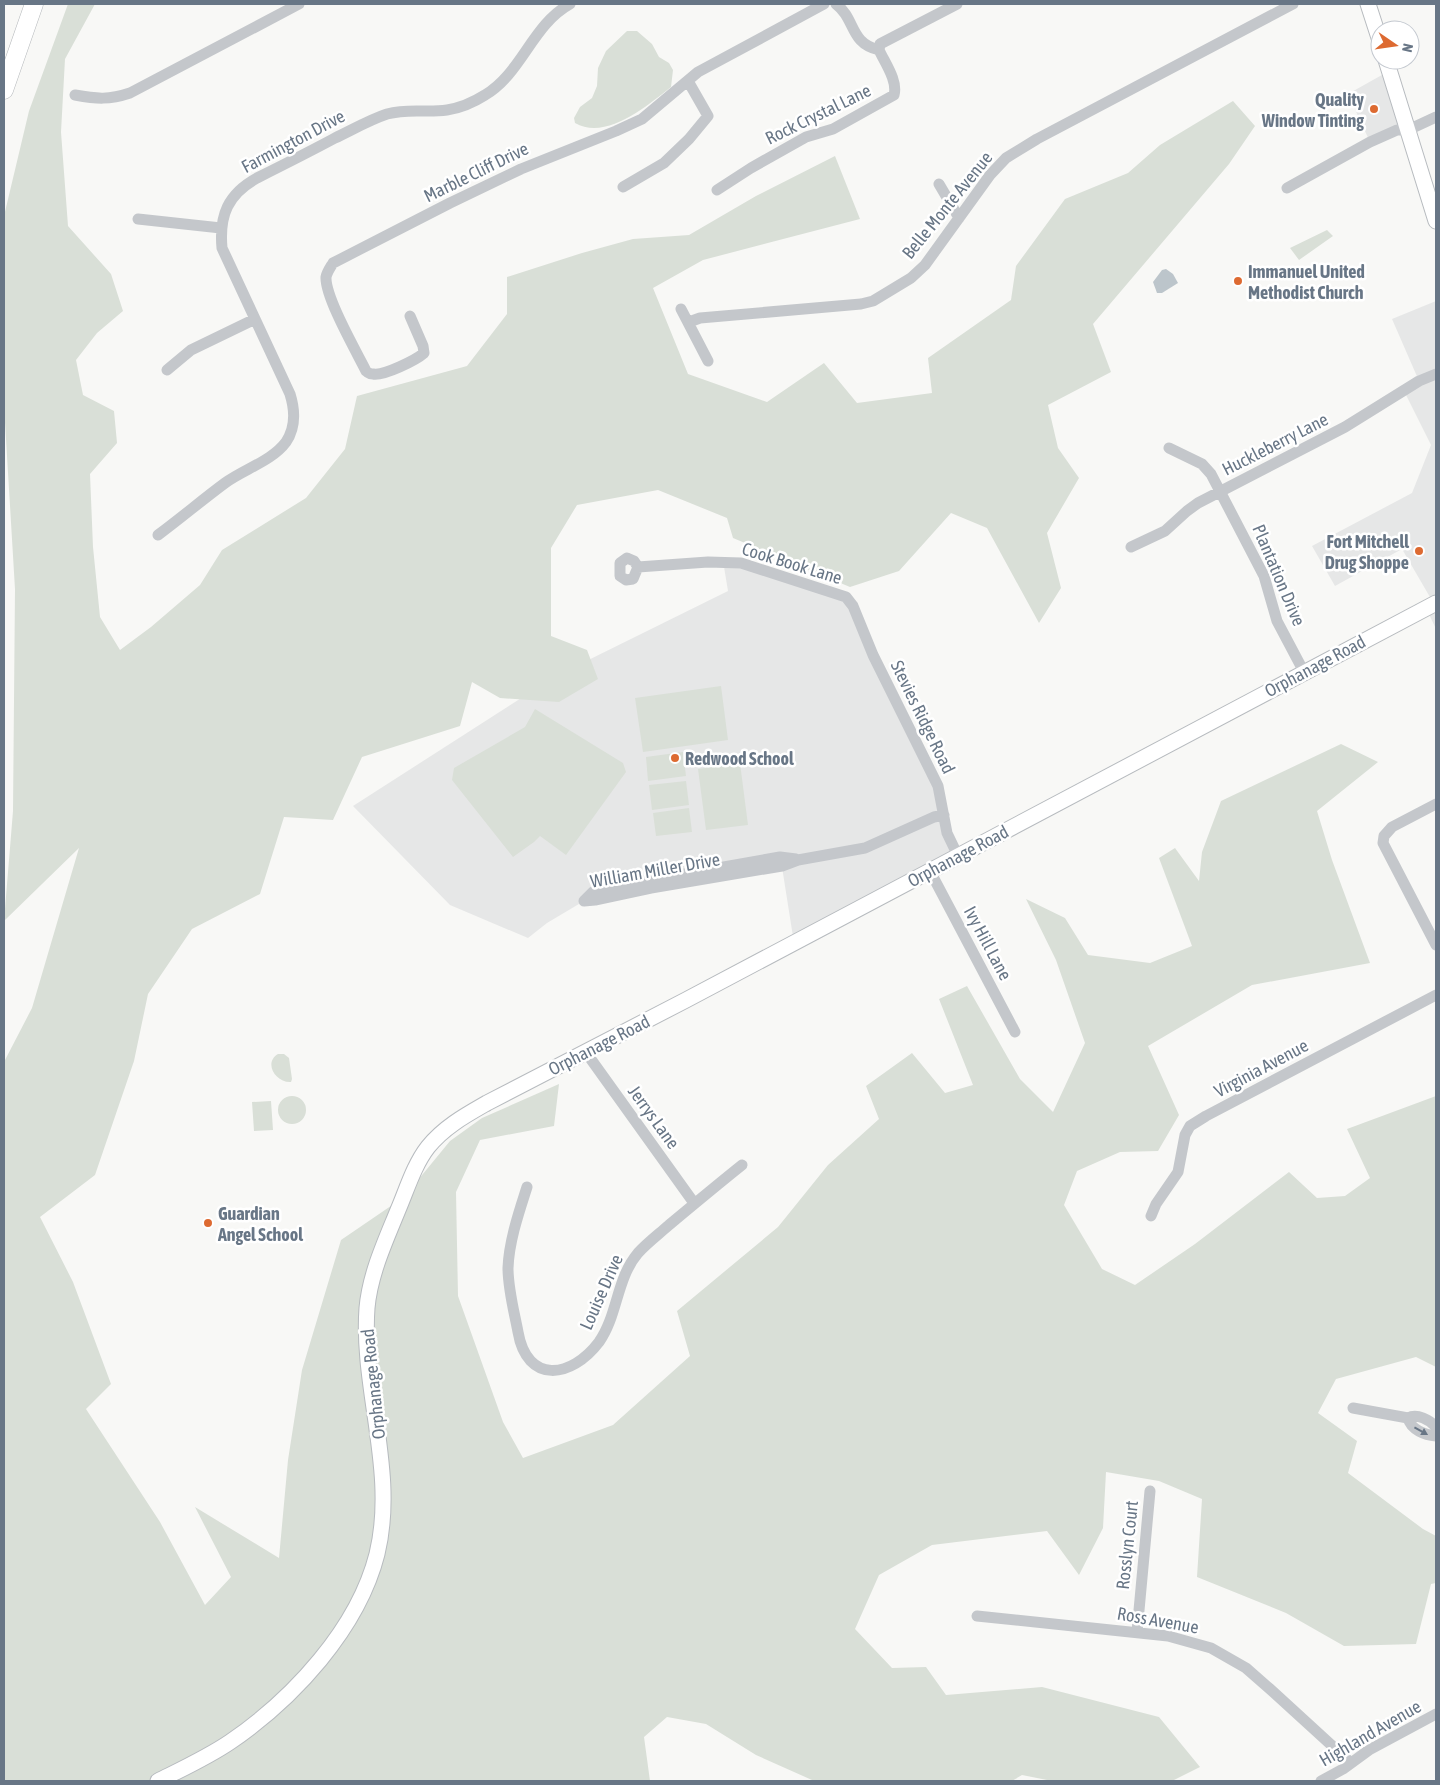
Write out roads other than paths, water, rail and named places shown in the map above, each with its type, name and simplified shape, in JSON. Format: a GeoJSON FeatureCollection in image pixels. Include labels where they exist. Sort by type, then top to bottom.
{"type":"FeatureCollection","features":[{"type":"Feature","properties":{"kind":"highway"},"geometry":{"type":"LineString","coordinates":[[4,90],[34,4]]}},
{"type":"Feature","properties":{"kind":"highway"},"geometry":{"type":"LineString","coordinates":[[14,58],[41,4]]}},
{"type":"Feature","properties":{"kind":"main road"},"geometry":{"type":"LineString","coordinates":[[1368,4],[1373,20]]}},
{"type":"Feature","properties":{"kind":"main road"},"geometry":{"type":"LineString","coordinates":[[1389,70],[1436,220]]}},
{"type":"Feature","properties":{"kind":"main road","name":"Orphanage Road"},"geometry":{"type":"LineString","coordinates":[[158,1781],[205,1758],[230,1742],[276,1704],[329,1650],[342,1632],[364,1593],[377,1553],[383,1510],[382,1469],[366,1340],[367,1306],[370,1288],[378,1262],[418,1164],[428,1147],[443,1132],[462,1117],[1436,603]]}},
{"type":"Feature","properties":{"kind":"street"},"geometry":{"type":"LineString","coordinates":[[75,95],[106,99],[130,93],[299,4]]}},
{"type":"Feature","properties":{"kind":"street","name":"Farmington Drive"},"geometry":{"type":"LineString","coordinates":[[158,536],[225,483],[273,454],[286,442],[294,416],[290,394],[222,248],[221,228],[232,198],[246,184],[359,126],[386,115],[412,109],[446,110],[460,107],[490,92],[512,70],[542,26],[570,4]]}},
{"type":"Feature","properties":{"kind":"street","name":"Marble Cliff Drive"},"geometry":{"type":"LineString","coordinates":[[410,316],[423,346],[424,353],[387,372],[376,375],[370,374],[366,371],[333,303],[326,285],[328,270],[333,264],[450,203],[521,169],[642,119],[698,72],[824,4]]}},
{"type":"Feature","properties":{"kind":"street"},"geometry":{"type":"LineString","coordinates":[[836,4],[842,9],[861,43],[879,50],[880,44],[958,4]]}},
{"type":"Feature","properties":{"kind":"street","name":"Belle Monte Avenue"},"geometry":{"type":"LineString","coordinates":[[689,322],[700,318],[861,304],[874,301],[911,278],[925,264],[990,175],[1006,158],[1036,139],[1293,4]]}},
{"type":"Feature","properties":{"kind":"street","name":"Rock Crystal Lane"},"geometry":{"type":"LineString","coordinates":[[717,190],[751,168],[806,137],[833,130],[894,95],[896,89],[894,83],[879,50]]}},
{"type":"Feature","properties":{"kind":"street"},"geometry":{"type":"LineString","coordinates":[[623,187],[664,163],[689,139],[708,116],[688,81]]}},
{"type":"Feature","properties":{"kind":"street"},"geometry":{"type":"LineString","coordinates":[[1287,188],[1370,142],[1397,130],[1408,130],[1436,117]]}},
{"type":"Feature","properties":{"kind":"street"},"geometry":{"type":"LineString","coordinates":[[939,184],[959,218]]}},
{"type":"Feature","properties":{"kind":"street"},"geometry":{"type":"LineString","coordinates":[[138,219],[221,228]]}},
{"type":"Feature","properties":{"kind":"street"},"geometry":{"type":"LineString","coordinates":[[681,309],[708,361]]}},
{"type":"Feature","properties":{"kind":"street"},"geometry":{"type":"LineString","coordinates":[[167,370],[191,350],[255,319]]}},
{"type":"Feature","properties":{"kind":"street","name":"Huckleberry Lane"},"geometry":{"type":"LineString","coordinates":[[1131,547],[1165,531],[1186,511],[1345,428],[1419,382],[1436,374]]}},
{"type":"Feature","properties":{"kind":"street","name":"Plantation Drive"},"geometry":{"type":"LineString","coordinates":[[1169,448],[1202,464],[1222,491],[1264,576],[1277,621],[1304,672]]}},
{"type":"Feature","properties":{"kind":"street","name":"Cook Book Lane"},"geometry":{"type":"LineString","coordinates":[[638,567],[723,561],[741,563],[846,597]]}},
{"type":"Feature","properties":{"kind":"street","name":"Stevies Ridge Road"},"geometry":{"type":"LineString","coordinates":[[846,597],[853,606],[873,656],[938,786],[947,832],[958,856]]}},
{"type":"Feature","properties":{"kind":"street"},"geometry":{"type":"LineString","coordinates":[[1436,804],[1392,827],[1384,836],[1383,843],[1391,862],[1436,945]]}},
{"type":"Feature","properties":{"kind":"street","name":"William Miller Drive"},"geometry":{"type":"LineString","coordinates":[[798,860],[780,857],[605,888],[594,892],[584,901],[782,866],[798,860],[865,848],[934,817],[944,815]]}},
{"type":"Feature","properties":{"kind":"street","name":"Ivy Hill Lane"},"geometry":{"type":"LineString","coordinates":[[930,871],[1015,1032]]}},
{"type":"Feature","properties":{"kind":"street","name":"Virginia Avenue"},"geometry":{"type":"LineString","coordinates":[[1151,1216],[1156,1204],[1178,1172],[1185,1135],[1190,1126],[1436,995]]}},
{"type":"Feature","properties":{"kind":"street","name":"Jerrys Lane"},"geometry":{"type":"LineString","coordinates":[[585,1052],[694,1203]]}},
{"type":"Feature","properties":{"kind":"street","name":"Louise Drive"},"geometry":{"type":"LineString","coordinates":[[527,1187],[510,1252],[508,1266],[510,1293],[519,1338],[525,1356],[539,1367],[553,1371],[569,1368],[599,1342],[607,1328],[621,1282],[639,1251],[694,1203],[742,1165]]}},
{"type":"Feature","properties":{"kind":"street"},"geometry":{"type":"LineString","coordinates":[[1353,1408],[1408,1418],[1416,1416],[1432,1423],[1436,1427]]}},
{"type":"Feature","properties":{"kind":"street"},"geometry":{"type":"LineString","coordinates":[[1408,1418],[1410,1425],[1428,1435],[1436,1436]]}},
{"type":"Feature","properties":{"kind":"street","name":"Rosslyn Court"},"geometry":{"type":"LineString","coordinates":[[1137,1632],[1150,1491]]}},
{"type":"Feature","properties":{"kind":"street","name":"Ross Avenue"},"geometry":{"type":"LineString","coordinates":[[978,1616],[1168,1636],[1190,1641],[1226,1655],[1246,1668],[1351,1763]]}},
{"type":"Feature","properties":{"kind":"street","name":"Highland Avenue"},"geometry":{"type":"LineString","coordinates":[[1321,1781],[1369,1750],[1436,1714]]}},
{"type":"Feature","properties":{"kind":"place","name":"Quality Window Tinting"},"geometry":{"type":"Point","coordinates":[1374,109]}},
{"type":"Feature","properties":{"kind":"place","name":"Immanuel United Methodist Church"},"geometry":{"type":"Point","coordinates":[1238,281]}},
{"type":"Feature","properties":{"kind":"place","name":"Fort Mitchell Drug Shoppe"},"geometry":{"type":"Point","coordinates":[1419,551]}},
{"type":"Feature","properties":{"kind":"place","name":"Redwood School"},"geometry":{"type":"Point","coordinates":[675,758]}},
{"type":"Feature","properties":{"kind":"place","name":"Guardian Angel School"},"geometry":{"type":"Point","coordinates":[208,1223]}}]}
